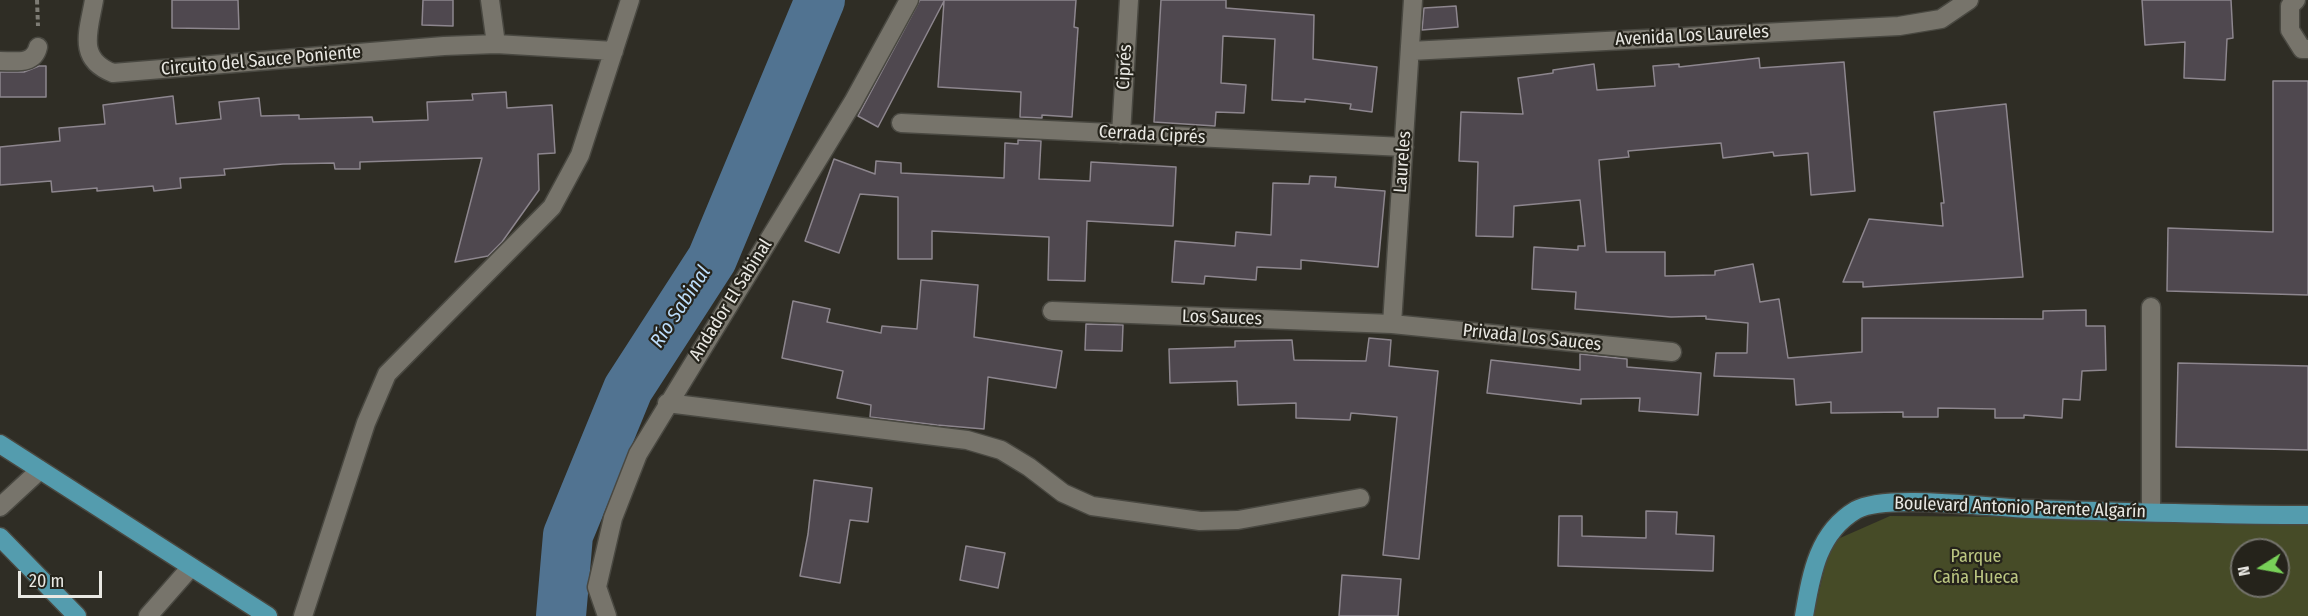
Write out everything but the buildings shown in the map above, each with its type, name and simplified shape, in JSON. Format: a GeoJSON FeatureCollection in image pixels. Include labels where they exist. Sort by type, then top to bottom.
{"type":"FeatureCollection","features":[{"type":"Feature","properties":{"kind":"main road"},"geometry":{"type":"LineString","coordinates":[[0,444],[268,616]]}},
{"type":"Feature","properties":{"kind":"main road","name":"Boulevard Antonio Parente Algarín"},"geometry":{"type":"LineString","coordinates":[[1804,616],[1812,572],[1828,533],[1857,509],[1894,501],[2028,509],[2308,515]]}},
{"type":"Feature","properties":{"kind":"main road"},"geometry":{"type":"LineString","coordinates":[[0,537],[78,616]]}},
{"type":"Feature","properties":{"kind":"street","name":"Circuito del Sauce Poniente"},"geometry":{"type":"LineString","coordinates":[[94,0],[87,48],[91,58],[112,73],[444,46],[496,44],[614,51]]}},
{"type":"Feature","properties":{"kind":"street"},"geometry":{"type":"LineString","coordinates":[[490,0],[496,44]]}},
{"type":"Feature","properties":{"kind":"street"},"geometry":{"type":"LineString","coordinates":[[303,616],[366,423],[387,374],[552,207],[580,155],[630,0]]}},
{"type":"Feature","properties":{"kind":"street","name":"Andador El Sabinal"},"geometry":{"type":"LineString","coordinates":[[607,616],[597,587],[613,518],[638,454],[667,403],[853,102],[909,0]]}},
{"type":"Feature","properties":{"kind":"street","name":"Ciprés"},"geometry":{"type":"LineString","coordinates":[[1121,134],[1129,0]]}},
{"type":"Feature","properties":{"kind":"street","name":"Laureles"},"geometry":{"type":"LineString","coordinates":[[1392,324],[1413,0]]}},
{"type":"Feature","properties":{"kind":"street","name":"Avenida Los Laureles"},"geometry":{"type":"LineString","coordinates":[[1410,51],[1899,26],[1941,19],[1969,0]]}},
{"type":"Feature","properties":{"kind":"street"},"geometry":{"type":"LineString","coordinates":[[2296,0],[2290,6],[2290,30],[2302,49],[2308,49]]}},
{"type":"Feature","properties":{"kind":"street"},"geometry":{"type":"LineString","coordinates":[[0,61],[30,60],[37,55],[38,47]]}},
{"type":"Feature","properties":{"kind":"street","name":"Cerrada Ciprés"},"geometry":{"type":"LineString","coordinates":[[901,123],[1404,147]]}},
{"type":"Feature","properties":{"kind":"street"},"geometry":{"type":"LineString","coordinates":[[2151,307],[2151,513]]}},
{"type":"Feature","properties":{"kind":"street","name":"Los Sauces"},"geometry":{"type":"LineString","coordinates":[[1052,311],[1392,324]]}},
{"type":"Feature","properties":{"kind":"street","name":"Privada Los Sauces"},"geometry":{"type":"LineString","coordinates":[[1392,324],[1672,352]]}},
{"type":"Feature","properties":{"kind":"street"},"geometry":{"type":"LineString","coordinates":[[667,403],[967,440],[1001,450],[1029,467],[1063,493],[1092,506],[1200,521],[1238,520],[1360,498]]}},
{"type":"Feature","properties":{"kind":"street"},"geometry":{"type":"LineString","coordinates":[[0,507],[40,470]]}},
{"type":"Feature","properties":{"kind":"street"},"geometry":{"type":"LineString","coordinates":[[148,616],[190,567]]}},
{"type":"Feature","properties":{"kind":"green space","name":"Parque Caña Hueca"},"geometry":{"type":"Polygon","coordinates":[[[1890,516],[2308,519],[2308,616],[1813,616],[1831,542],[1890,516]]]}},
{"type":"Feature","properties":{"kind":"waterway","name":"Río Sabinal"},"geometry":{"type":"LineString","coordinates":[[561,616],[568,535],[628,389],[712,259],[820,0]]}}]}
